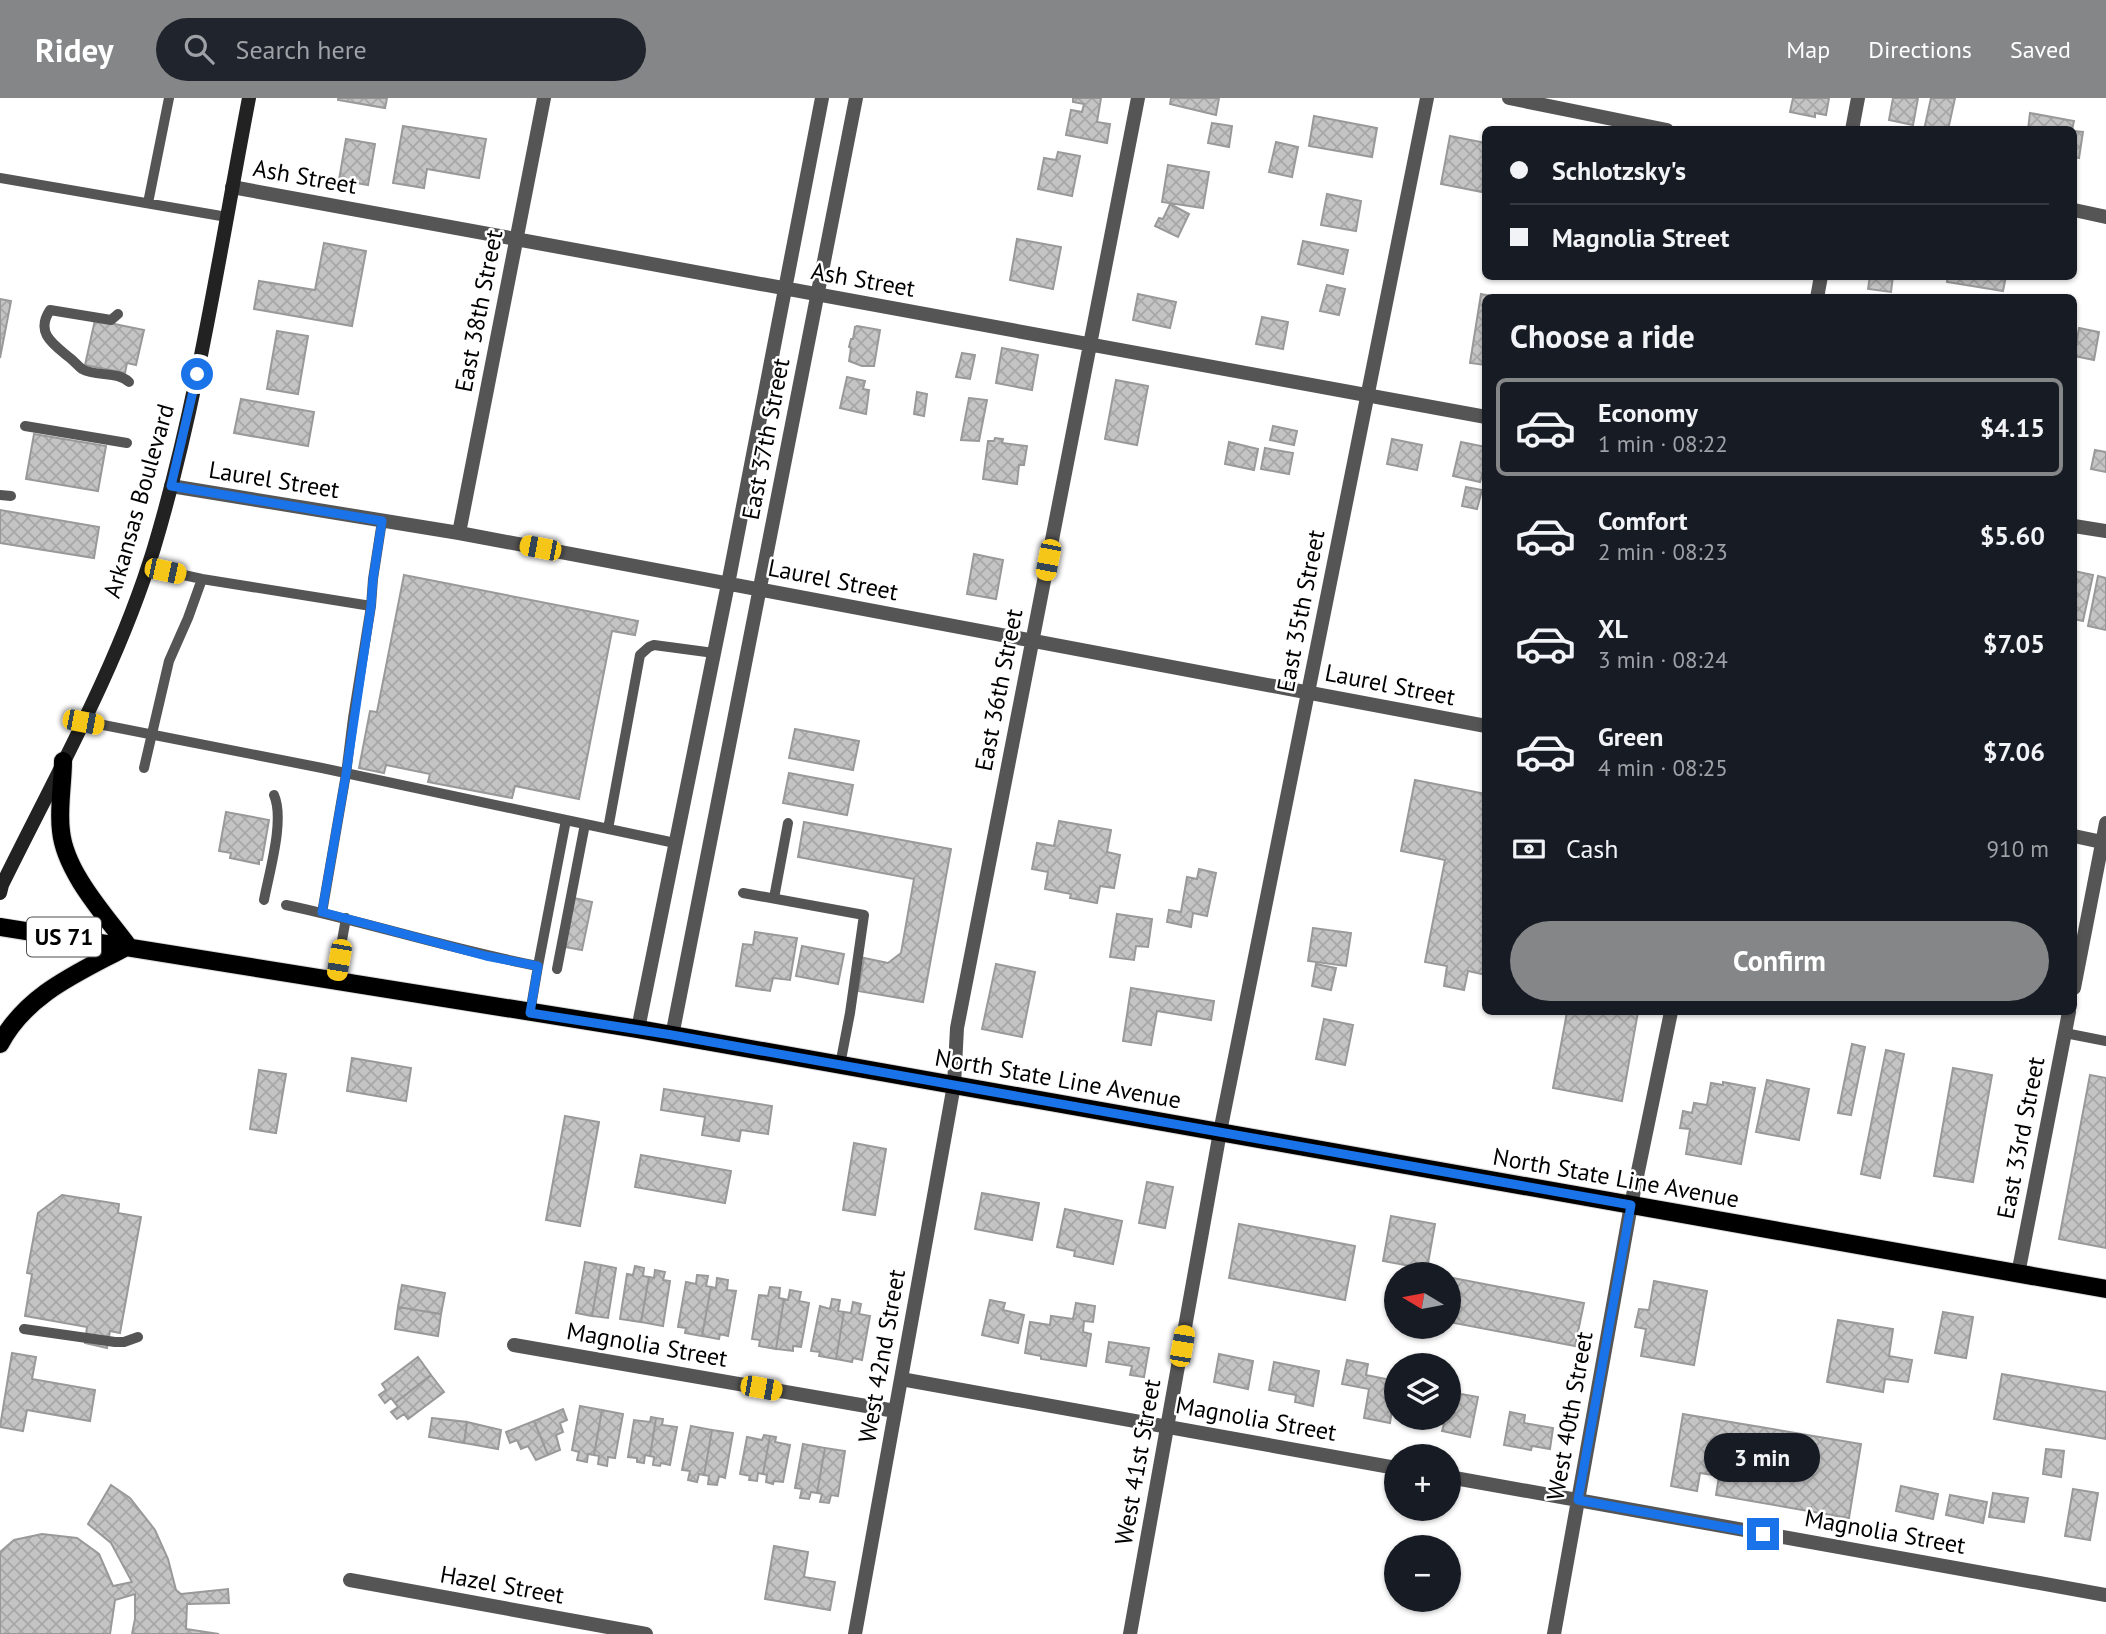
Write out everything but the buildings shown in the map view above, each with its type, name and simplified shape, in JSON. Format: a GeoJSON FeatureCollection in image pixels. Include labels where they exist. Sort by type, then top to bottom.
{"type":"FeatureCollection","features":[{"type":"Feature","properties":{"kind":"main road","name":"Arkansas Boulevard"},"geometry":{"type":"LineString","coordinates":[[0,893],[99,688],[147,567],[171,486],[205,337],[249,98]]}},
{"type":"Feature","properties":{"kind":"main road"},"geometry":{"type":"LineString","coordinates":[[0,1045],[31,1003],[60,982],[128,946],[69,861],[61,832],[63,761]]}},
{"type":"Feature","properties":{"kind":"main road","name":"North State Line Avenue"},"geometry":{"type":"LineString","coordinates":[[0,927],[672,1035],[2106,1289]]}},
{"type":"Feature","properties":{"kind":"street","name":"East 38th Street"},"geometry":{"type":"LineString","coordinates":[[459,533],[544,98]]}},
{"type":"Feature","properties":{"kind":"street","name":"East 37th Street"},"geometry":{"type":"LineString","coordinates":[[638,1030],[822,98]]}},
{"type":"Feature","properties":{"kind":"street","name":"East 37th Street"},"geometry":{"type":"LineString","coordinates":[[672,1035],[856,98]]}},
{"type":"Feature","properties":{"kind":"street","name":"East 36th Street"},"geometry":{"type":"LineString","coordinates":[[954,1086],[957,1028],[1138,98]]}},
{"type":"Feature","properties":{"kind":"street","name":"East 35th Street"},"geometry":{"type":"LineString","coordinates":[[1220,1132],[1427,98]]}},
{"type":"Feature","properties":{"kind":"street"},"geometry":{"type":"LineString","coordinates":[[1509,98],[1647,126]]}},
{"type":"Feature","properties":{"kind":"street"},"geometry":{"type":"LineString","coordinates":[[1853,126],[1858,98]]}},
{"type":"Feature","properties":{"kind":"street","name":"Ash Street"},"geometry":{"type":"LineString","coordinates":[[232,187],[1482,416]]}},
{"type":"Feature","properties":{"kind":"street"},"geometry":{"type":"LineString","coordinates":[[2077,211],[2106,217]]}},
{"type":"Feature","properties":{"kind":"street","name":"Laurel Street"},"geometry":{"type":"LineString","coordinates":[[171,486],[459,533],[1482,725]]}},
{"type":"Feature","properties":{"kind":"street"},"geometry":{"type":"LineString","coordinates":[[2077,526],[2106,531]]}},
{"type":"Feature","properties":{"kind":"street"},"geometry":{"type":"LineString","coordinates":[[2077,973],[2106,823]]}},
{"type":"Feature","properties":{"kind":"street"},"geometry":{"type":"LineString","coordinates":[[2077,837],[2104,842]]}},
{"type":"Feature","properties":{"kind":"street","name":"West 40th Street"},"geometry":{"type":"LineString","coordinates":[[1554,1634],[1631,1205],[1670,1015]]}},
{"type":"Feature","properties":{"kind":"street","name":"East 33rd Street"},"geometry":{"type":"LineString","coordinates":[[2018,1274],[2068,1015]]}},
{"type":"Feature","properties":{"kind":"street","name":"West 42nd Street"},"geometry":{"type":"LineString","coordinates":[[855,1634],[954,1086]]}},
{"type":"Feature","properties":{"kind":"street","name":"West 41st Street"},"geometry":{"type":"LineString","coordinates":[[1130,1634],[1220,1132]]}},
{"type":"Feature","properties":{"kind":"street","name":"Magnolia Street"},"geometry":{"type":"LineString","coordinates":[[514,1345],[895,1411]]}},
{"type":"Feature","properties":{"kind":"street","name":"Magnolia Street"},"geometry":{"type":"LineString","coordinates":[[901,1379],[1384,1466]]}},
{"type":"Feature","properties":{"kind":"street","name":"Magnolia Street"},"geometry":{"type":"LineString","coordinates":[[1461,1479],[2106,1595]]}},
{"type":"Feature","properties":{"kind":"street","name":"Hazel Street"},"geometry":{"type":"LineString","coordinates":[[350,1580],[646,1634]]}},
{"type":"Feature","properties":{"kind":"lane"},"geometry":{"type":"LineString","coordinates":[[148,203],[169,98]]}},
{"type":"Feature","properties":{"kind":"lane"},"geometry":{"type":"LineString","coordinates":[[0,178],[227,216]]}},
{"type":"Feature","properties":{"kind":"lane"},"geometry":{"type":"LineString","coordinates":[[118,314],[111,320],[50,310],[44,319],[44,330],[55,348],[82,369],[129,382]]}},
{"type":"Feature","properties":{"kind":"lane"},"geometry":{"type":"LineString","coordinates":[[25,426],[127,443]]}},
{"type":"Feature","properties":{"kind":"lane"},"geometry":{"type":"LineString","coordinates":[[322,912],[346,774],[382,521]]}},
{"type":"Feature","properties":{"kind":"lane"},"geometry":{"type":"LineString","coordinates":[[147,567],[202,579],[371,606]]}},
{"type":"Feature","properties":{"kind":"lane"},"geometry":{"type":"LineString","coordinates":[[144,768],[171,654],[202,579]]}},
{"type":"Feature","properties":{"kind":"lane"},"geometry":{"type":"LineString","coordinates":[[608,829],[640,655],[654,645],[714,653]]}},
{"type":"Feature","properties":{"kind":"lane"},"geometry":{"type":"LineString","coordinates":[[83,722],[676,843]]}},
{"type":"Feature","properties":{"kind":"lane"},"geometry":{"type":"LineString","coordinates":[[264,900],[279,818],[278,803],[274,795]]}},
{"type":"Feature","properties":{"kind":"lane"},"geometry":{"type":"LineString","coordinates":[[530,1013],[566,820]]}},
{"type":"Feature","properties":{"kind":"lane"},"geometry":{"type":"LineString","coordinates":[[774,898],[788,823]]}},
{"type":"Feature","properties":{"kind":"lane"},"geometry":{"type":"LineString","coordinates":[[557,969],[585,824]]}},
{"type":"Feature","properties":{"kind":"lane"},"geometry":{"type":"LineString","coordinates":[[743,893],[864,915],[840,1065]]}},
{"type":"Feature","properties":{"kind":"lane"},"geometry":{"type":"LineString","coordinates":[[286,905],[346,918],[486,956],[538,966]]}},
{"type":"Feature","properties":{"kind":"lane"},"geometry":{"type":"LineString","coordinates":[[335,980],[346,918]]}},
{"type":"Feature","properties":{"kind":"lane"},"geometry":{"type":"LineString","coordinates":[[2065,1033],[2106,1041]]}},
{"type":"Feature","properties":{"kind":"lane"},"geometry":{"type":"LineString","coordinates":[[24,1329],[115,1342],[138,1337]]}},
{"type":"Feature","properties":{"kind":"route"},"geometry":{"type":"LineString","coordinates":[[197,374],[171,486],[382,521],[346,774],[322,912],[486,956],[538,966],[530,1013],[672,1035],[1631,1205],[1578,1500],[1763,1534]]}}]}
